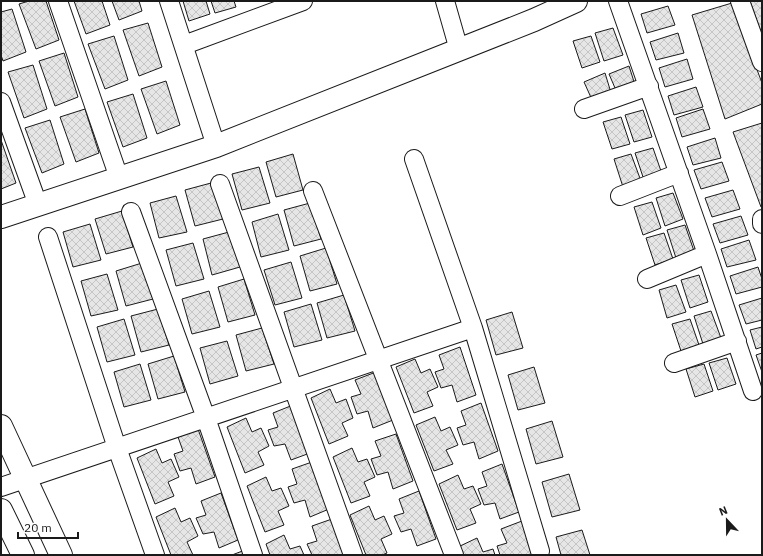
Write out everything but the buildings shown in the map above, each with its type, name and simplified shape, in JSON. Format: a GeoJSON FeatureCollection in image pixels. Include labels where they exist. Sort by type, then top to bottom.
{"type":"FeatureCollection","features":[{"type":"Feature","properties":{"kind":"street"},"geometry":{"type":"LineString","coordinates":[[58,1],[119,178]]}},
{"type":"Feature","properties":{"kind":"street"},"geometry":{"type":"LineString","coordinates":[[169,1],[216,146]]}},
{"type":"Feature","properties":{"kind":"street"},"geometry":{"type":"LineString","coordinates":[[184,45],[303,1]]}},
{"type":"Feature","properties":{"kind":"street"},"geometry":{"type":"LineString","coordinates":[[445,1],[459,50]]}},
{"type":"Feature","properties":{"kind":"street"},"geometry":{"type":"LineString","coordinates":[[1,217],[216,146],[459,50],[548,7],[576,1]]}},
{"type":"Feature","properties":{"kind":"street"},"geometry":{"type":"LineString","coordinates":[[618,1],[649,86],[753,391]]}},
{"type":"Feature","properties":{"kind":"street"},"geometry":{"type":"LineString","coordinates":[[740,1],[761,55]]}},
{"type":"Feature","properties":{"kind":"street"},"geometry":{"type":"LineString","coordinates":[[584,109],[649,86]]}},
{"type":"Feature","properties":{"kind":"street"},"geometry":{"type":"LineString","coordinates":[[1,102],[38,205]]}},
{"type":"Feature","properties":{"kind":"street"},"geometry":{"type":"LineString","coordinates":[[414,159],[472,328],[540,551]]}},
{"type":"Feature","properties":{"kind":"street"},"geometry":{"type":"LineString","coordinates":[[620,196],[679,173]]}},
{"type":"Feature","properties":{"kind":"street"},"geometry":{"type":"LineString","coordinates":[[220,184],[353,555]]}},
{"type":"Feature","properties":{"kind":"street"},"geometry":{"type":"LineString","coordinates":[[314,191],[454,555]]}},
{"type":"Feature","properties":{"kind":"street"},"geometry":{"type":"LineString","coordinates":[[131,212],[206,418],[253,555]]}},
{"type":"Feature","properties":{"kind":"street"},"geometry":{"type":"LineString","coordinates":[[48,237],[117,448],[155,555]]}},
{"type":"Feature","properties":{"kind":"street"},"geometry":{"type":"LineString","coordinates":[[647,279],[707,254]]}},
{"type":"Feature","properties":{"kind":"street"},"geometry":{"type":"LineString","coordinates":[[1,487],[472,328]]}},
{"type":"Feature","properties":{"kind":"street"},"geometry":{"type":"LineString","coordinates":[[674,363],[737,341]]}},
{"type":"Feature","properties":{"kind":"street"},"geometry":{"type":"LineString","coordinates":[[1,426],[61,555]]}},
{"type":"Feature","properties":{"kind":"street"},"geometry":{"type":"LineString","coordinates":[[1,510],[23,555]]}}]}
